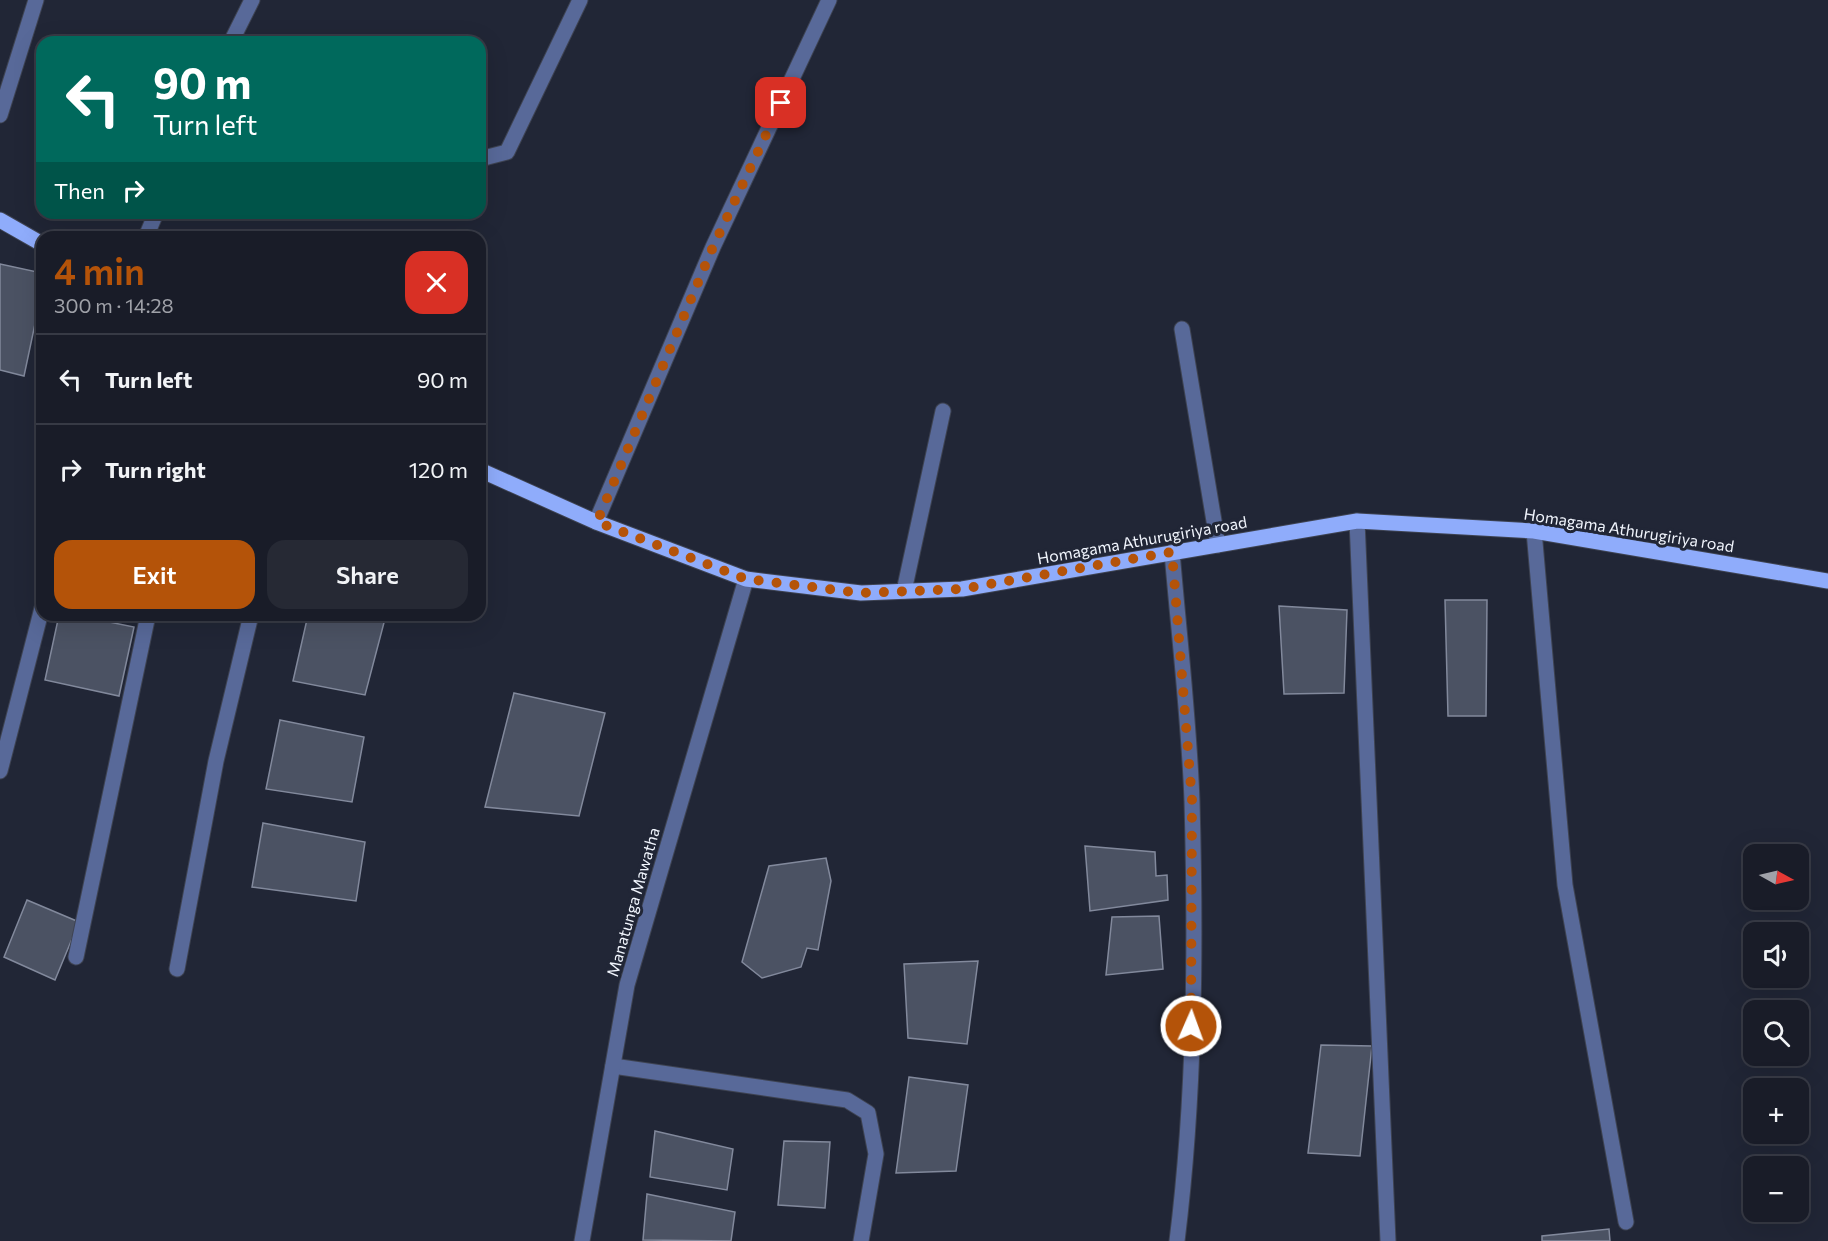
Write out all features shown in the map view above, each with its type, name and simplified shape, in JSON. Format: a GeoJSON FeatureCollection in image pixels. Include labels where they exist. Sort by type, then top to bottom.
{"type":"FeatureCollection","features":[{"type":"Feature","properties":{"kind":"main road"},"geometry":{"type":"LineString","coordinates":[[0,220],[36,241]]}},
{"type":"Feature","properties":{"kind":"main road","name":"Homagama Athurugiriya road"},"geometry":{"type":"LineString","coordinates":[[486,473],[597,522],[746,579],[861,593],[962,589],[1357,521],[1534,531],[1828,581]]}},
{"type":"Feature","properties":{"kind":"street"},"geometry":{"type":"LineString","coordinates":[[0,116],[36,0]]}},
{"type":"Feature","properties":{"kind":"street"},"geometry":{"type":"LineString","coordinates":[[234,36],[252,0]]}},
{"type":"Feature","properties":{"kind":"street"},"geometry":{"type":"LineString","coordinates":[[486,157],[507,152],[580,0]]}},
{"type":"Feature","properties":{"kind":"street"},"geometry":{"type":"LineString","coordinates":[[597,522],[713,247],[829,0]]}},
{"type":"Feature","properties":{"kind":"street"},"geometry":{"type":"LineString","coordinates":[[1182,329],[1218,545]]}},
{"type":"Feature","properties":{"kind":"street"},"geometry":{"type":"LineString","coordinates":[[904,591],[943,411]]}},
{"type":"Feature","properties":{"kind":"street"},"geometry":{"type":"LineString","coordinates":[[1357,521],[1388,1241]]}},
{"type":"Feature","properties":{"kind":"street"},"geometry":{"type":"LineString","coordinates":[[1534,531],[1565,885],[1626,1222]]}},
{"type":"Feature","properties":{"kind":"street"},"geometry":{"type":"LineString","coordinates":[[1172,552],[1192,800],[1193,960],[1187,1159],[1177,1241]]}},
{"type":"Feature","properties":{"kind":"street","name":"Manatunga Mawatha"},"geometry":{"type":"LineString","coordinates":[[582,1241],[627,985],[746,579]]}},
{"type":"Feature","properties":{"kind":"street"},"geometry":{"type":"LineString","coordinates":[[0,771],[39,621]]}},
{"type":"Feature","properties":{"kind":"street"},"geometry":{"type":"LineString","coordinates":[[76,957],[147,621]]}},
{"type":"Feature","properties":{"kind":"street"},"geometry":{"type":"LineString","coordinates":[[177,969],[216,761],[250,621]]}},
{"type":"Feature","properties":{"kind":"street"},"geometry":{"type":"LineString","coordinates":[[613,1066],[847,1100],[868,1113],[876,1154],[861,1241]]}},
{"type":"Feature","properties":{"kind":"building"},"geometry":{"type":"Polygon","coordinates":[[[0,264],[36,272],[36,319],[24,376],[0,370],[0,264]]]}},
{"type":"Feature","properties":{"kind":"building"},"geometry":{"type":"Polygon","coordinates":[[[1445,600],[1487,600],[1486,716],[1448,716],[1445,600]]]}},
{"type":"Feature","properties":{"kind":"building"},"geometry":{"type":"Polygon","coordinates":[[[1279,606],[1347,610],[1344,693],[1284,694],[1279,606]]]}},
{"type":"Feature","properties":{"kind":"building"},"geometry":{"type":"Polygon","coordinates":[[[58,621],[104,621],[134,627],[119,696],[45,680],[58,621]]]}},
{"type":"Feature","properties":{"kind":"building"},"geometry":{"type":"Polygon","coordinates":[[[307,621],[384,621],[365,695],[293,681],[307,621]]]}},
{"type":"Feature","properties":{"kind":"building"},"geometry":{"type":"Polygon","coordinates":[[[514,693],[605,713],[579,816],[485,807],[514,693]]]}},
{"type":"Feature","properties":{"kind":"building"},"geometry":{"type":"Polygon","coordinates":[[[280,720],[364,737],[352,802],[266,789],[280,720]]]}},
{"type":"Feature","properties":{"kind":"building"},"geometry":{"type":"Polygon","coordinates":[[[263,823],[365,842],[356,901],[252,887],[263,823]]]}},
{"type":"Feature","properties":{"kind":"building"},"geometry":{"type":"Polygon","coordinates":[[[1085,846],[1155,852],[1156,876],[1167,875],[1168,900],[1090,911],[1085,846]]]}},
{"type":"Feature","properties":{"kind":"building"},"geometry":{"type":"Polygon","coordinates":[[[826,858],[831,881],[818,950],[807,948],[801,967],[762,978],[742,962],[769,866],[826,858]]]}},
{"type":"Feature","properties":{"kind":"building"},"geometry":{"type":"Polygon","coordinates":[[[27,900],[79,922],[55,980],[4,957],[27,900]]]}},
{"type":"Feature","properties":{"kind":"building"},"geometry":{"type":"Polygon","coordinates":[[[1159,916],[1163,969],[1106,975],[1112,917],[1159,916]]]}},
{"type":"Feature","properties":{"kind":"building"},"geometry":{"type":"Polygon","coordinates":[[[978,961],[967,1044],[908,1038],[904,964],[978,961]]]}},
{"type":"Feature","properties":{"kind":"building"},"geometry":{"type":"Polygon","coordinates":[[[1321,1045],[1372,1046],[1360,1156],[1308,1153],[1321,1045]]]}},
{"type":"Feature","properties":{"kind":"building"},"geometry":{"type":"Polygon","coordinates":[[[909,1077],[968,1085],[956,1171],[896,1173],[909,1077]]]}},
{"type":"Feature","properties":{"kind":"building"},"geometry":{"type":"Polygon","coordinates":[[[655,1131],[733,1149],[727,1190],[650,1177],[655,1131]]]}},
{"type":"Feature","properties":{"kind":"building"},"geometry":{"type":"Polygon","coordinates":[[[784,1141],[830,1142],[825,1208],[778,1205],[784,1141]]]}},
{"type":"Feature","properties":{"kind":"building"},"geometry":{"type":"Polygon","coordinates":[[[647,1194],[735,1212],[731,1241],[643,1240],[647,1194]]]}},
{"type":"Feature","properties":{"kind":"building"},"geometry":{"type":"Polygon","coordinates":[[[1609,1229],[1610,1241],[1542,1241],[1542,1236],[1609,1229]]]}},
{"type":"Feature","properties":{"kind":"route"},"geometry":{"type":"LineString","coordinates":[[781,103],[713,247],[597,522],[746,579],[861,593],[962,589],[1172,552],[1192,800],[1191,1026]]}}]}
